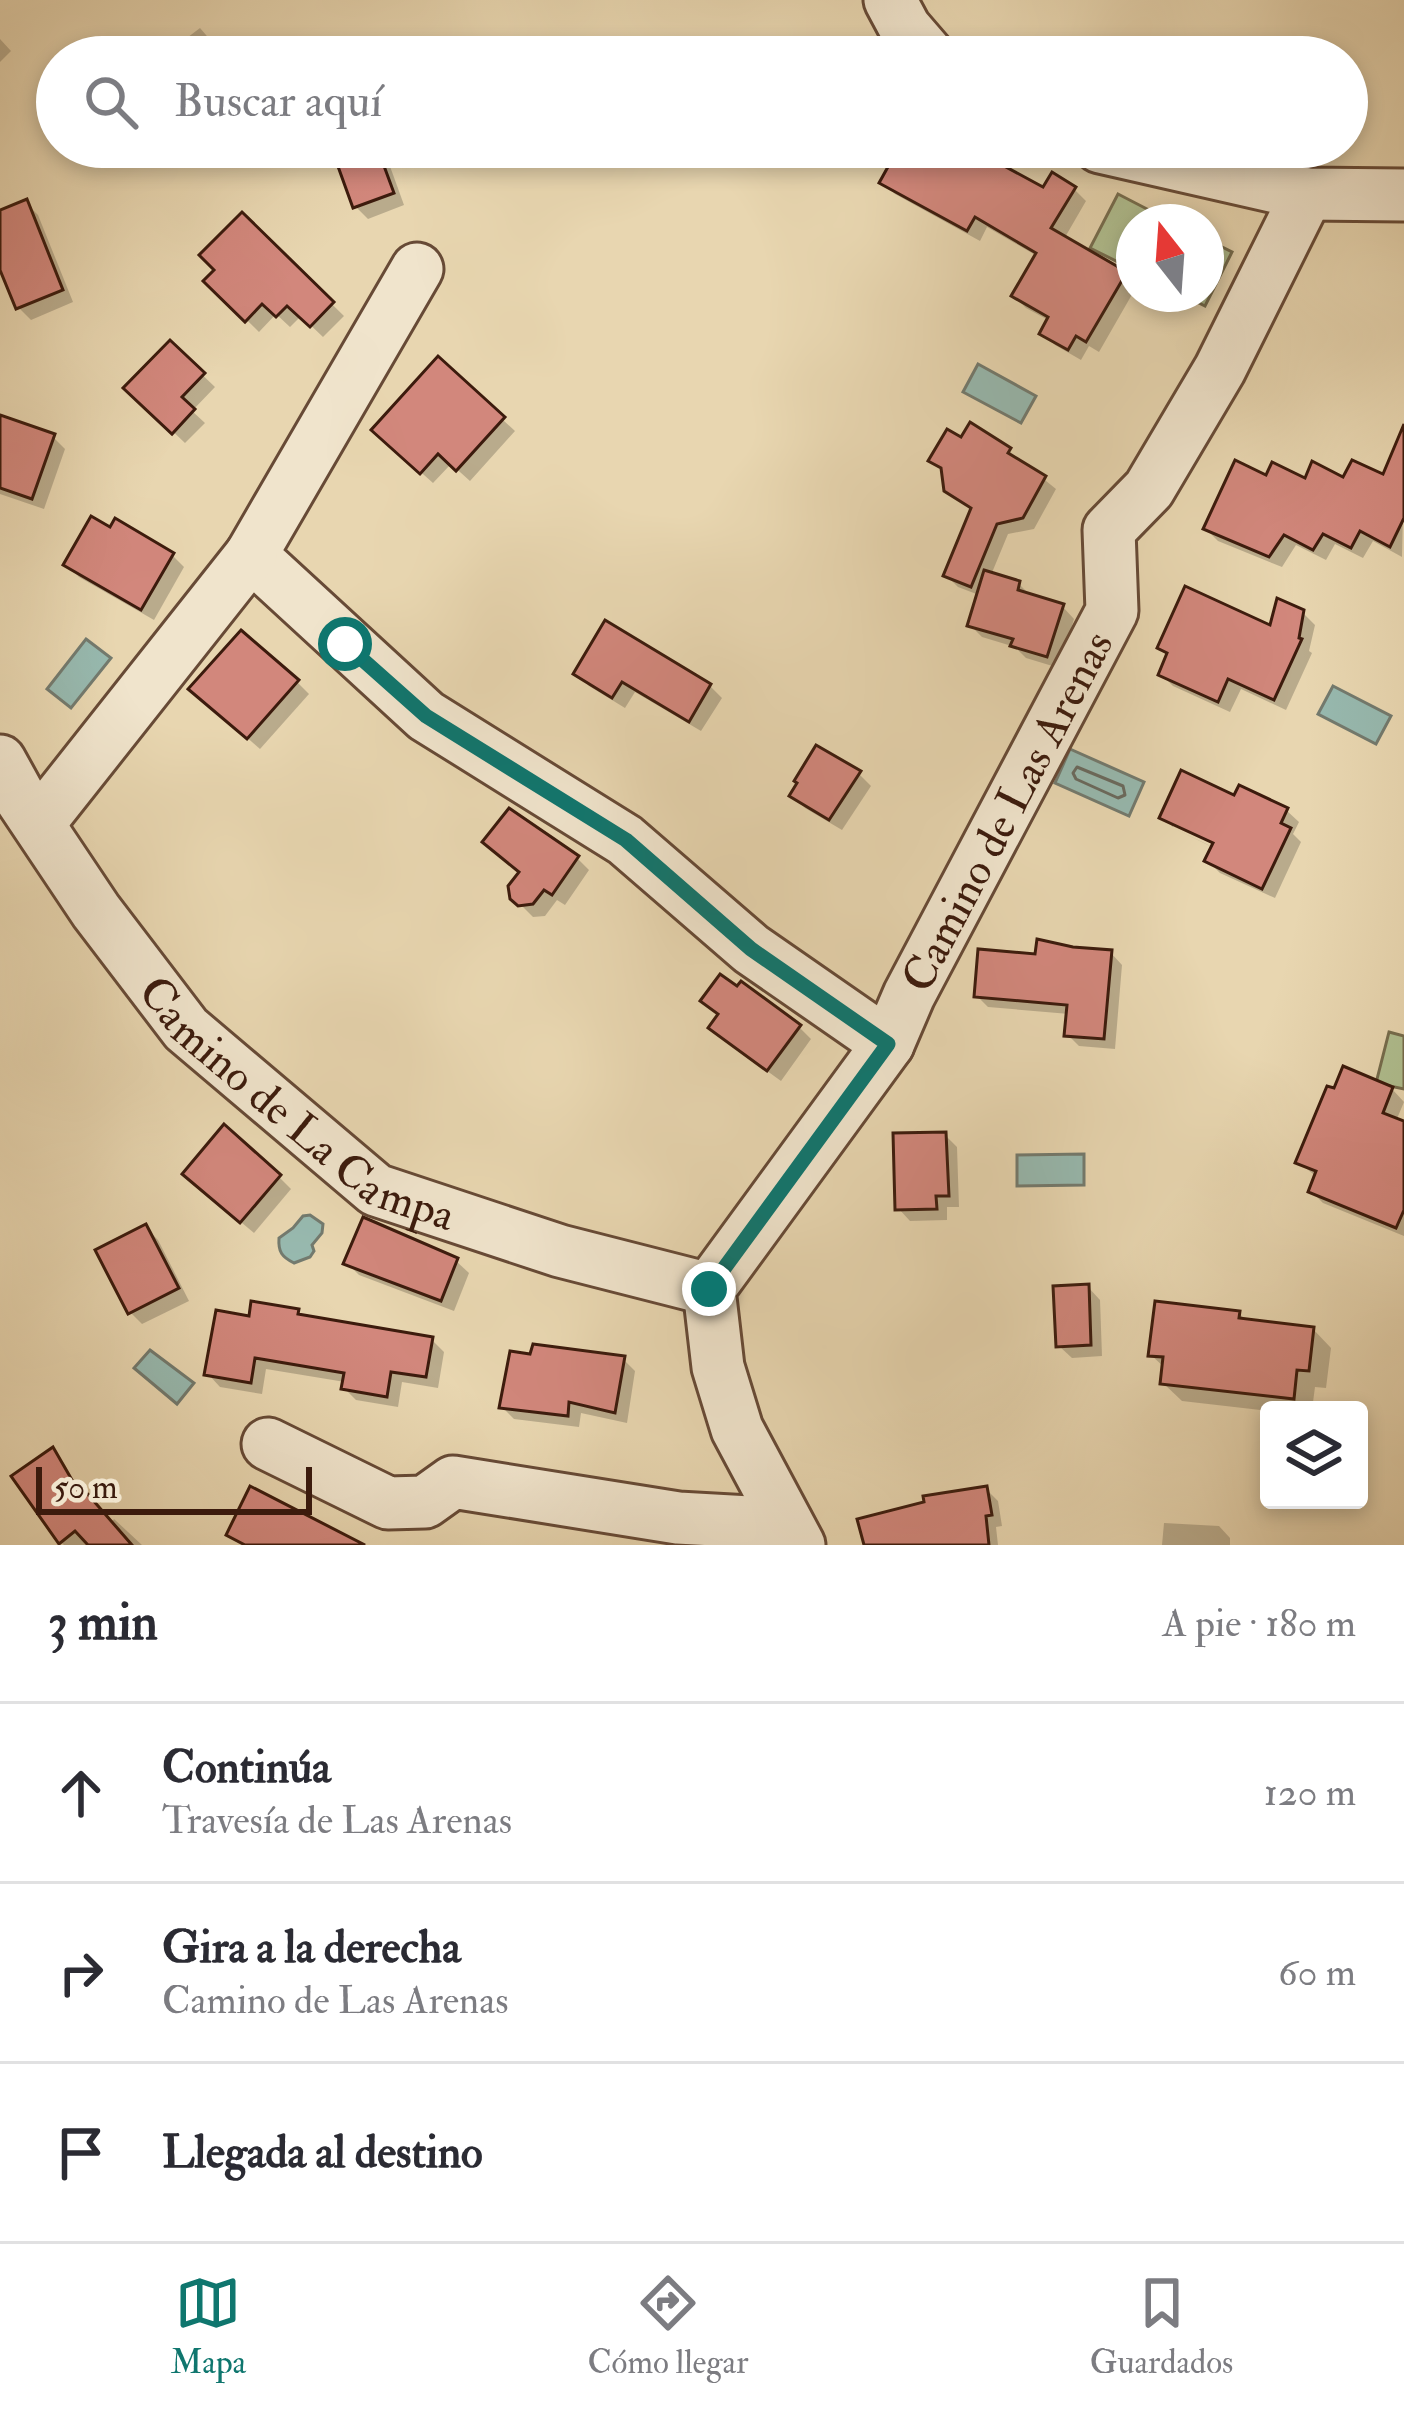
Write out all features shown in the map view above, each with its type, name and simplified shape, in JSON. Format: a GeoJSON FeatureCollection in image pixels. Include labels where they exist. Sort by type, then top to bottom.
{"type":"FeatureCollection","features":[{"type":"Feature","properties":{"kind":"street"},"geometry":{"type":"LineString","coordinates":[[890,0],[912,36]]}},
{"type":"Feature","properties":{"kind":"street"},"geometry":{"type":"LineString","coordinates":[[1192,168],[1307,194],[1404,195]]}},
{"type":"Feature","properties":{"kind":"street","name":"Camino de Las Arenas"},"geometry":{"type":"LineString","coordinates":[[709,1289],[888,1044],[1112,611],[1109,530],[1148,489],[1208,389],[1307,194]]}},
{"type":"Feature","properties":{"kind":"street"},"geometry":{"type":"LineString","coordinates":[[39,824],[251,555],[417,269]]}},
{"type":"Feature","properties":{"kind":"street"},"geometry":{"type":"LineString","coordinates":[[251,555],[426,716],[626,840],[751,949],[888,1044]]}},
{"type":"Feature","properties":{"kind":"street","name":"Camino de La Campa"},"geometry":{"type":"LineString","coordinates":[[0,761],[97,911],[186,1029],[376,1190],[560,1251],[709,1289]]}},
{"type":"Feature","properties":{"kind":"street"},"geometry":{"type":"LineString","coordinates":[[709,1289],[718,1367],[736,1429],[793,1534]]}},
{"type":"Feature","properties":{"kind":"street"},"geometry":{"type":"LineString","coordinates":[[268,1444],[388,1503],[424,1502],[453,1482],[793,1534]]}},
{"type":"Feature","properties":{"kind":"green space"},"geometry":{"type":"Polygon","coordinates":[[[1118,194],[1137,204],[1116,204],[1116,261],[1090,248],[1118,194]]]}},
{"type":"Feature","properties":{"kind":"green space"},"geometry":{"type":"Polygon","coordinates":[[[1389,1032],[1404,1036],[1404,1089],[1376,1083],[1389,1032]]]}},
{"type":"Feature","properties":{"kind":"water"},"geometry":{"type":"Polygon","coordinates":[[[978,364],[1036,396],[1021,423],[963,392],[978,364]]]}},
{"type":"Feature","properties":{"kind":"water"},"geometry":{"type":"Polygon","coordinates":[[[86,639],[111,658],[71,708],[47,689],[86,639]]]}},
{"type":"Feature","properties":{"kind":"water"},"geometry":{"type":"Polygon","coordinates":[[[1333,686],[1391,716],[1376,744],[1318,714],[1333,686]]]}},
{"type":"Feature","properties":{"kind":"water"},"geometry":{"type":"Polygon","coordinates":[[[1070,749],[1144,782],[1129,816],[1055,783],[1070,749]]]}},
{"type":"Feature","properties":{"kind":"water"},"geometry":{"type":"Polygon","coordinates":[[[1084,1154],[1084,1185],[1017,1186],[1017,1155],[1084,1154]]]}},
{"type":"Feature","properties":{"kind":"water"},"geometry":{"type":"Polygon","coordinates":[[[310,1215],[323,1224],[322,1233],[310,1257],[294,1263],[282,1254],[279,1238],[310,1215]]]}},
{"type":"Feature","properties":{"kind":"water"},"geometry":{"type":"Polygon","coordinates":[[[150,1350],[194,1383],[177,1404],[134,1368],[150,1350]]]}},
{"type":"Feature","properties":{"kind":"building"},"geometry":{"type":"Polygon","coordinates":[[[339,168],[385,168],[394,193],[353,208],[339,168]]]}},
{"type":"Feature","properties":{"kind":"building"},"geometry":{"type":"Polygon","coordinates":[[[887,168],[1008,168],[1043,187],[1052,172],[1076,187],[1051,228],[1116,266],[1116,291],[1086,342],[1076,336],[1068,350],[1039,334],[1048,317],[1011,296],[1036,253],[975,217],[967,231],[879,183],[887,168]]]}},
{"type":"Feature","properties":{"kind":"building"},"geometry":{"type":"Polygon","coordinates":[[[27,199],[63,290],[16,309],[0,270],[0,210],[27,199]]]}},
{"type":"Feature","properties":{"kind":"building"},"geometry":{"type":"Polygon","coordinates":[[[242,212],[334,302],[310,327],[287,306],[276,317],[262,304],[245,322],[203,281],[214,270],[199,255],[242,212]]]}},
{"type":"Feature","properties":{"kind":"building"},"geometry":{"type":"Polygon","coordinates":[[[170,340],[205,373],[182,397],[195,409],[172,434],[123,388],[170,340]]]}},
{"type":"Feature","properties":{"kind":"building"},"geometry":{"type":"Polygon","coordinates":[[[438,356],[505,417],[456,471],[438,454],[420,474],[371,430],[438,356]]]}},
{"type":"Feature","properties":{"kind":"building"},"geometry":{"type":"Polygon","coordinates":[[[0,415],[55,434],[32,499],[0,488],[0,415]]]}},
{"type":"Feature","properties":{"kind":"building"},"geometry":{"type":"Polygon","coordinates":[[[970,422],[1046,476],[1023,518],[997,524],[971,587],[943,576],[971,508],[944,491],[941,468],[928,461],[947,429],[961,437],[970,422]]]}},
{"type":"Feature","properties":{"kind":"building"},"geometry":{"type":"Polygon","coordinates":[[[1404,424],[1404,518],[1390,547],[1360,531],[1351,548],[1323,534],[1313,550],[1284,535],[1269,557],[1203,529],[1235,460],[1266,475],[1272,462],[1305,478],[1312,461],[1343,477],[1352,460],[1383,474],[1404,424]]]}},
{"type":"Feature","properties":{"kind":"building"},"geometry":{"type":"Polygon","coordinates":[[[91,516],[110,527],[115,518],[174,553],[141,610],[63,565],[91,516]]]}},
{"type":"Feature","properties":{"kind":"building"},"geometry":{"type":"Polygon","coordinates":[[[984,570],[1020,581],[1018,590],[1064,604],[1047,657],[1010,646],[1013,639],[967,626],[984,570]]]}},
{"type":"Feature","properties":{"kind":"building"},"geometry":{"type":"Polygon","coordinates":[[[1185,586],[1270,625],[1277,598],[1304,610],[1302,639],[1274,700],[1228,679],[1218,702],[1158,675],[1167,653],[1157,648],[1185,586]]]}},
{"type":"Feature","properties":{"kind":"building"},"geometry":{"type":"Polygon","coordinates":[[[605,620],[711,684],[689,722],[622,682],[612,698],[573,674],[605,620]]]}},
{"type":"Feature","properties":{"kind":"building"},"geometry":{"type":"Polygon","coordinates":[[[241,630],[299,680],[247,739],[188,689],[241,630]]]}},
{"type":"Feature","properties":{"kind":"building"},"geometry":{"type":"Polygon","coordinates":[[[816,745],[861,771],[829,820],[789,796],[816,745]]]}},
{"type":"Feature","properties":{"kind":"building"},"geometry":{"type":"Polygon","coordinates":[[[1181,770],[1234,795],[1239,785],[1288,808],[1281,823],[1291,828],[1262,889],[1204,861],[1213,843],[1159,818],[1181,770]]]}},
{"type":"Feature","properties":{"kind":"building"},"geometry":{"type":"Polygon","coordinates":[[[509,808],[579,856],[552,895],[544,890],[533,904],[518,906],[510,899],[508,886],[519,872],[482,842],[509,808]]]}},
{"type":"Feature","properties":{"kind":"building"},"geometry":{"type":"Polygon","coordinates":[[[1037,939],[1112,950],[1104,1039],[1064,1036],[1067,1005],[974,997],[978,949],[1035,954],[1037,939]]]}},
{"type":"Feature","properties":{"kind":"building"},"geometry":{"type":"Polygon","coordinates":[[[720,974],[737,986],[741,981],[801,1025],[767,1071],[708,1028],[718,1014],[700,1001],[720,974]]]}},
{"type":"Feature","properties":{"kind":"building"},"geometry":{"type":"Polygon","coordinates":[[[1343,1066],[1393,1087],[1383,1113],[1404,1121],[1404,1210],[1396,1228],[1308,1192],[1316,1171],[1295,1163],[1327,1086],[1334,1088],[1343,1066]]]}},
{"type":"Feature","properties":{"kind":"building"},"geometry":{"type":"Polygon","coordinates":[[[224,1124],[281,1175],[240,1223],[182,1174],[224,1124]]]}},
{"type":"Feature","properties":{"kind":"building"},"geometry":{"type":"Polygon","coordinates":[[[946,1132],[949,1196],[936,1196],[937,1209],[895,1210],[893,1133],[946,1132]]]}},
{"type":"Feature","properties":{"kind":"building"},"geometry":{"type":"Polygon","coordinates":[[[363,1217],[458,1258],[441,1301],[343,1264],[363,1217]]]}},
{"type":"Feature","properties":{"kind":"building"},"geometry":{"type":"Polygon","coordinates":[[[146,1224],[179,1288],[128,1314],[95,1250],[146,1224]]]}},
{"type":"Feature","properties":{"kind":"building"},"geometry":{"type":"Polygon","coordinates":[[[1089,1284],[1091,1345],[1056,1347],[1053,1286],[1089,1284]]]}},
{"type":"Feature","properties":{"kind":"building"},"geometry":{"type":"Polygon","coordinates":[[[251,1301],[299,1309],[298,1314],[433,1337],[426,1377],[391,1372],[387,1397],[341,1389],[344,1373],[255,1358],[251,1383],[204,1375],[216,1310],[249,1316],[251,1301]]]}},
{"type":"Feature","properties":{"kind":"building"},"geometry":{"type":"Polygon","coordinates":[[[1155,1301],[1240,1311],[1239,1318],[1314,1327],[1309,1371],[1297,1370],[1294,1399],[1160,1384],[1163,1357],[1148,1356],[1155,1301]]]}},
{"type":"Feature","properties":{"kind":"building"},"geometry":{"type":"Polygon","coordinates":[[[533,1344],[625,1356],[615,1413],[569,1402],[568,1416],[499,1408],[510,1351],[530,1354],[533,1344]]]}},
{"type":"Feature","properties":{"kind":"building"},"geometry":{"type":"Polygon","coordinates":[[[53,1447],[80,1494],[85,1491],[132,1545],[88,1545],[75,1531],[59,1544],[11,1476],[53,1447]]]}},
{"type":"Feature","properties":{"kind":"building"},"geometry":{"type":"Polygon","coordinates":[[[250,1486],[365,1545],[245,1545],[226,1535],[250,1486]]]}},
{"type":"Feature","properties":{"kind":"building"},"geometry":{"type":"Polygon","coordinates":[[[987,1486],[992,1515],[986,1516],[989,1545],[864,1545],[857,1519],[924,1502],[923,1496],[987,1486]]]}},
{"type":"Feature","properties":{"kind":"route"},"geometry":{"type":"LineString","coordinates":[[345,644],[426,716],[626,840],[751,949],[888,1044],[709,1289]]}}]}
